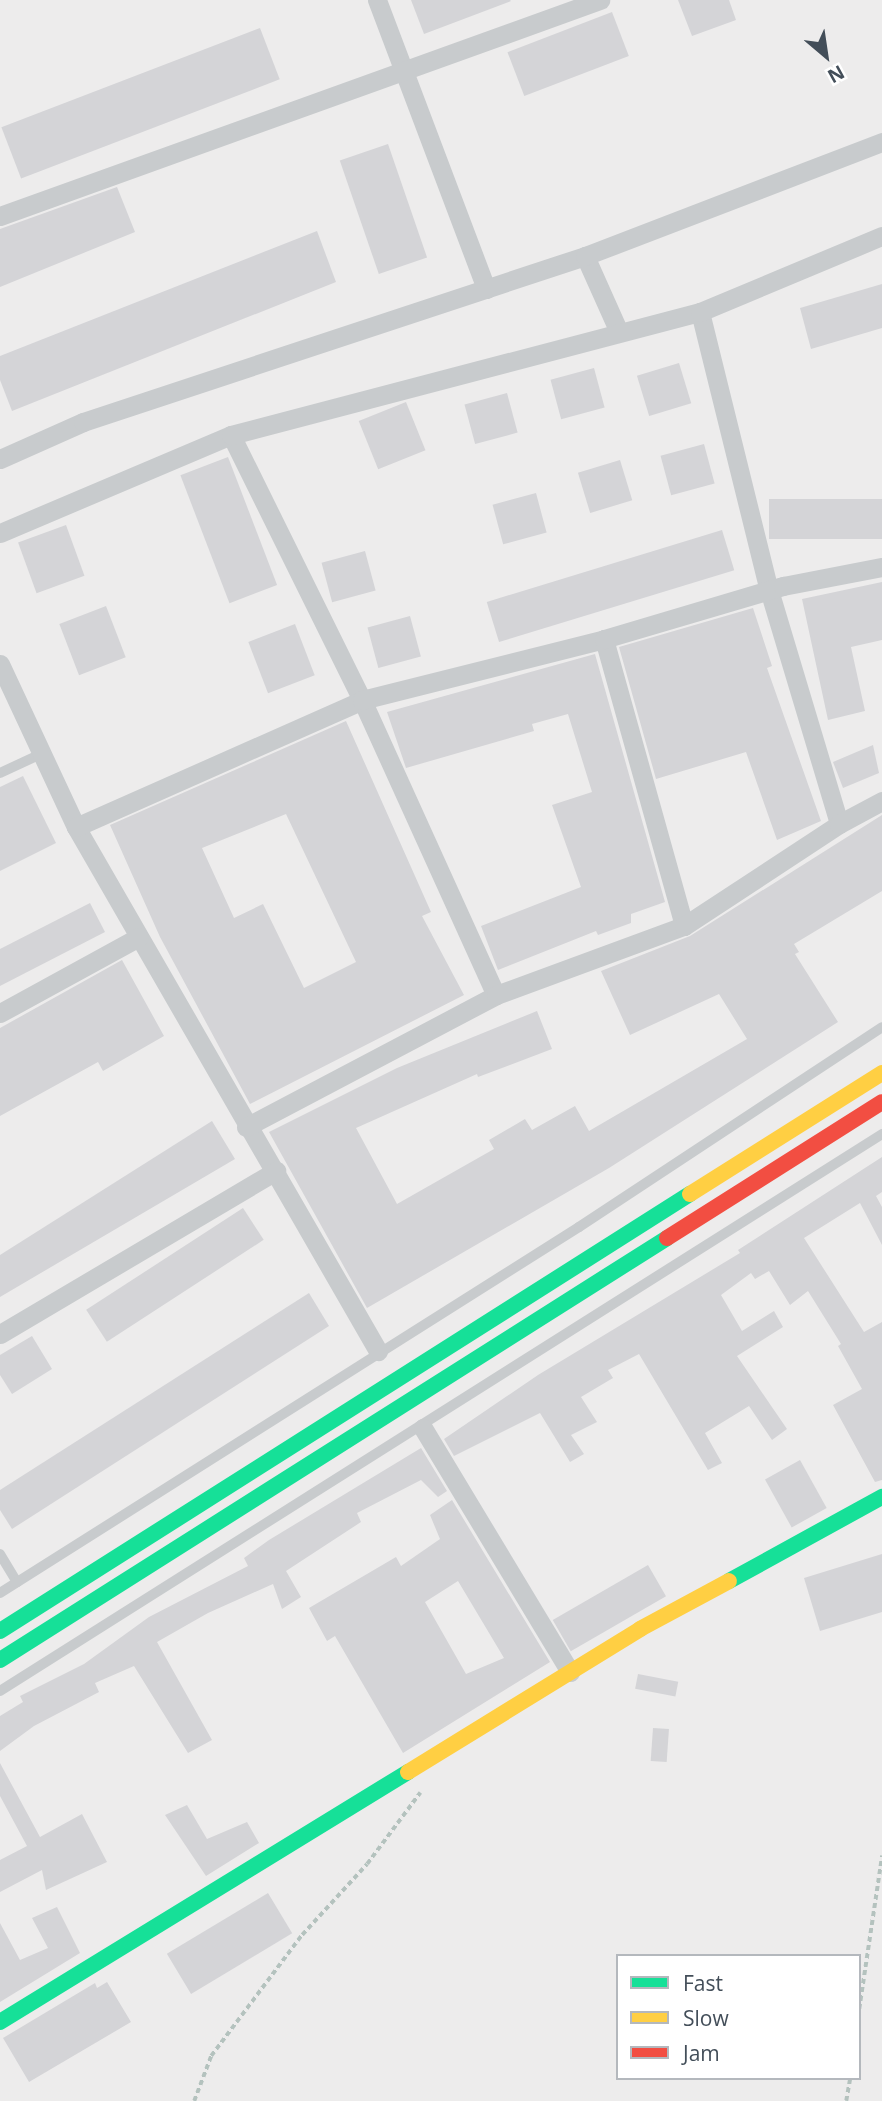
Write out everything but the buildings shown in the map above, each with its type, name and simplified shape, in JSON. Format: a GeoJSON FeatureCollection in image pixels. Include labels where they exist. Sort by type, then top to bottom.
{"type":"FeatureCollection","features":[{"type":"Feature","properties":{"kind":"main road"},"geometry":{"type":"LineString","coordinates":[[0,1631],[882,1073]]}},
{"type":"Feature","properties":{"kind":"main road"},"geometry":{"type":"LineString","coordinates":[[0,1660],[882,1102]]}},
{"type":"Feature","properties":{"kind":"main road"},"geometry":{"type":"LineString","coordinates":[[0,2022],[570,1672],[882,1497]]}},
{"type":"Feature","properties":{"kind":"street"},"geometry":{"type":"LineString","coordinates":[[377,0],[486,289]]}},
{"type":"Feature","properties":{"kind":"street"},"geometry":{"type":"LineString","coordinates":[[0,216],[600,0]]}},
{"type":"Feature","properties":{"kind":"street"},"geometry":{"type":"LineString","coordinates":[[0,459],[83,422],[585,256],[882,142]]}},
{"type":"Feature","properties":{"kind":"street"},"geometry":{"type":"LineString","coordinates":[[0,533],[231,435],[700,313],[882,236]]}},
{"type":"Feature","properties":{"kind":"street"},"geometry":{"type":"LineString","coordinates":[[585,256],[619,332]]}},
{"type":"Feature","properties":{"kind":"street"},"geometry":{"type":"LineString","coordinates":[[700,313],[769,590],[839,824]]}},
{"type":"Feature","properties":{"kind":"street"},"geometry":{"type":"LineString","coordinates":[[231,435],[362,700],[496,995]]}},
{"type":"Feature","properties":{"kind":"street"},"geometry":{"type":"LineString","coordinates":[[76,827],[362,700],[604,639],[769,590],[882,568]]}},
{"type":"Feature","properties":{"kind":"street"},"geometry":{"type":"LineString","coordinates":[[604,639],[684,926]]}},
{"type":"Feature","properties":{"kind":"street"},"geometry":{"type":"LineString","coordinates":[[0,664],[76,827],[378,1351]]}},
{"type":"Feature","properties":{"kind":"street"},"geometry":{"type":"LineString","coordinates":[[247,1127],[496,995],[684,926],[839,824],[882,802]]}},
{"type":"Feature","properties":{"kind":"street"},"geometry":{"type":"LineString","coordinates":[[0,1013],[139,937]]}},
{"type":"Feature","properties":{"kind":"street"},"geometry":{"type":"LineString","coordinates":[[0,1334],[276,1171]]}},
{"type":"Feature","properties":{"kind":"street"},"geometry":{"type":"LineString","coordinates":[[423,1428],[570,1672]]}},
{"type":"Feature","properties":{"kind":"lane"},"geometry":{"type":"LineString","coordinates":[[0,773],[41,754]]}},
{"type":"Feature","properties":{"kind":"lane"},"geometry":{"type":"LineString","coordinates":[[0,1593],[378,1351],[579,1227],[882,1027]]}},
{"type":"Feature","properties":{"kind":"lane"},"geometry":{"type":"LineString","coordinates":[[0,1691],[423,1428],[882,1134]]}},
{"type":"Feature","properties":{"kind":"lane"},"geometry":{"type":"LineString","coordinates":[[0,1554],[17,1582]]}},
{"type":"Feature","properties":{"kind":"path"},"geometry":{"type":"LineString","coordinates":[[194,2101],[211,2056],[302,1935],[366,1864],[427,1785]]}},
{"type":"Feature","properties":{"kind":"path"},"geometry":{"type":"LineString","coordinates":[[861,1996],[882,1856]]}},
{"type":"Feature","properties":{"kind":"path"},"geometry":{"type":"LineString","coordinates":[[846,2101],[850,2080]]}},
{"type":"Feature","properties":{"kind":"traffic: fast"},"geometry":{"type":"LineString","coordinates":[[0,1631],[690,1194]]}},
{"type":"Feature","properties":{"kind":"traffic: fast"},"geometry":{"type":"LineString","coordinates":[[0,1660],[667,1238]]}},
{"type":"Feature","properties":{"kind":"traffic: fast"},"geometry":{"type":"LineString","coordinates":[[729,1581],[882,1497]]}},
{"type":"Feature","properties":{"kind":"traffic: fast"},"geometry":{"type":"LineString","coordinates":[[0,2022],[408,1772]]}},
{"type":"Feature","properties":{"kind":"traffic: slow"},"geometry":{"type":"LineString","coordinates":[[690,1194],[882,1073]]}},
{"type":"Feature","properties":{"kind":"traffic: slow"},"geometry":{"type":"LineString","coordinates":[[408,1772],[640,1629],[729,1581]]}},
{"type":"Feature","properties":{"kind":"traffic: jam"},"geometry":{"type":"LineString","coordinates":[[667,1238],[882,1102]]}}]}
